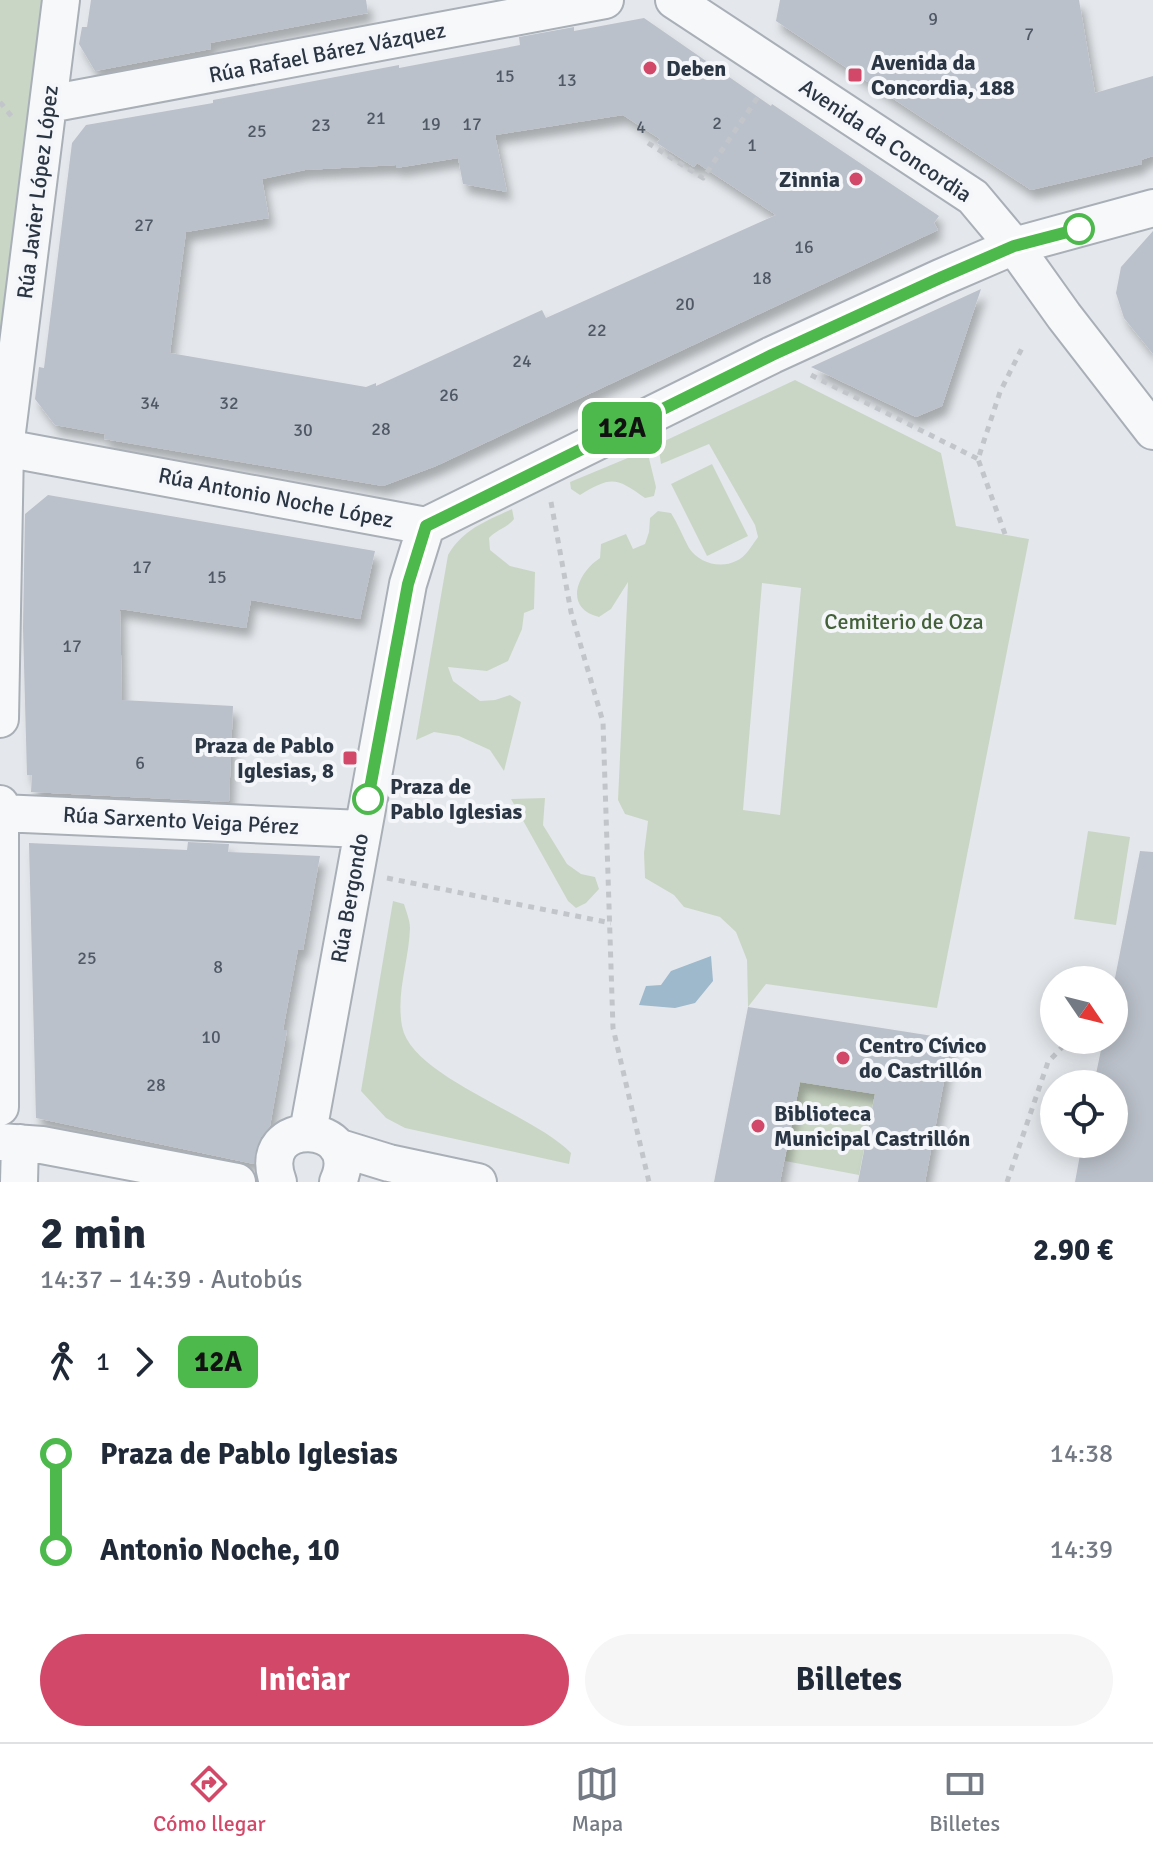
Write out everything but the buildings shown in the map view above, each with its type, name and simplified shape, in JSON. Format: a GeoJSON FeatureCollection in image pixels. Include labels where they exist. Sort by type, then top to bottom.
{"type":"FeatureCollection","features":[{"type":"Feature","properties":{"kind":"street","name":"Rúa Javier López López"},"geometry":{"type":"LineString","coordinates":[[0,719],[5,448],[61,0]]}},
{"type":"Feature","properties":{"kind":"street","name":"Rúa Rafael Bárez Vázquez"},"geometry":{"type":"LineString","coordinates":[[49,104],[605,0]]}},
{"type":"Feature","properties":{"kind":"street","name":"Avenida da Concordia"},"geometry":{"type":"LineString","coordinates":[[674,0],[973,197],[1014,246],[1153,431]]}},
{"type":"Feature","properties":{"kind":"street","name":"Rúa Antonio Noche López"},"geometry":{"type":"LineString","coordinates":[[5,448],[426,526],[772,355],[1014,246],[1153,208]]}},
{"type":"Feature","properties":{"kind":"street","name":"Rúa Bergondo"},"geometry":{"type":"LineString","coordinates":[[338,1182],[343,1167],[322,1139],[354,876],[408,584],[426,526]]}},
{"type":"Feature","properties":{"kind":"street"},"geometry":{"type":"LineString","coordinates":[[0,804],[0,1107]]}},
{"type":"Feature","properties":{"kind":"street","name":"Rúa Sarxento Veiga Pérez"},"geometry":{"type":"LineString","coordinates":[[0,813],[362,829]]}},
{"type":"Feature","properties":{"kind":"street"},"geometry":{"type":"LineString","coordinates":[[278,1182],[274,1170],[275,1158],[279,1147],[288,1138],[322,1139],[389,1163],[478,1182]]}},
{"type":"Feature","properties":{"kind":"street"},"geometry":{"type":"LineString","coordinates":[[19,1182],[10,1143],[42,1145],[237,1182]]}},
{"type":"Feature","properties":{"kind":"path"},"geometry":{"type":"LineString","coordinates":[[648,143],[703,178],[777,67]]}},
{"type":"Feature","properties":{"kind":"path"},"geometry":{"type":"LineString","coordinates":[[1005,534],[978,459],[1000,392],[1022,348]]}},
{"type":"Feature","properties":{"kind":"path"},"geometry":{"type":"LineString","coordinates":[[810,374],[978,459]]}},
{"type":"Feature","properties":{"kind":"path"},"geometry":{"type":"LineString","coordinates":[[549,492],[571,612],[603,722],[613,1028],[649,1182]]}},
{"type":"Feature","properties":{"kind":"path"},"geometry":{"type":"LineString","coordinates":[[354,876],[395,878],[611,923]]}},
{"type":"Feature","properties":{"kind":"path"},"geometry":{"type":"LineString","coordinates":[[1007,1182],[1048,1062],[1056,1054]]}},
{"type":"Feature","properties":{"kind":"green space"},"geometry":{"type":"Polygon","coordinates":[[[0,0],[45,0],[0,369],[0,0]]]}},
{"type":"Feature","properties":{"kind":"green space","name":"Cemiterio de Oza"},"geometry":{"type":"Polygon","coordinates":[[[795,380],[941,453],[956,526],[1029,539],[937,1008],[766,984],[748,1007],[747,960],[736,932],[720,917],[684,907],[674,895],[645,878],[648,821],[625,814],[618,800],[628,582],[611,609],[599,617],[581,606],[577,590],[585,572],[600,558],[601,544],[626,534],[633,549],[645,544],[650,518],[658,511],[671,513],[689,548],[710,563],[723,564],[740,559],[758,537],[755,525],[709,444],[661,464],[658,444],[795,380]],[[762,583],[743,810],[780,815],[801,588],[762,583]]]}},
{"type":"Feature","properties":{"kind":"green space"},"geometry":{"type":"Polygon","coordinates":[[[647,450],[656,487],[654,496],[645,498],[627,486],[613,482],[599,484],[580,495],[571,489],[570,482],[647,450]]]}},
{"type":"Feature","properties":{"kind":"green space"},"geometry":{"type":"Polygon","coordinates":[[[712,464],[748,536],[707,556],[671,484],[712,464]]]}},
{"type":"Feature","properties":{"kind":"green space"},"geometry":{"type":"Polygon","coordinates":[[[512,509],[514,519],[489,538],[490,550],[510,566],[535,572],[534,609],[524,613],[522,629],[508,661],[487,671],[448,667],[453,681],[480,701],[510,695],[521,702],[504,771],[490,750],[459,736],[434,732],[416,740],[448,555],[468,532],[512,509]]]}},
{"type":"Feature","properties":{"kind":"green space"},"geometry":{"type":"Polygon","coordinates":[[[545,798],[543,825],[567,864],[581,874],[595,877],[599,889],[586,903],[576,908],[568,901],[511,799],[545,798]]]}},
{"type":"Feature","properties":{"kind":"green space"},"geometry":{"type":"Polygon","coordinates":[[[1088,831],[1130,837],[1116,925],[1074,919],[1088,831]]]}},
{"type":"Feature","properties":{"kind":"green space"},"geometry":{"type":"Polygon","coordinates":[[[393,901],[404,904],[410,925],[401,1013],[402,1026],[410,1044],[427,1062],[450,1078],[553,1138],[571,1153],[569,1164],[405,1128],[386,1118],[361,1091],[393,901]]]}},
{"type":"Feature","properties":{"kind":"green space"},"geometry":{"type":"Polygon","coordinates":[[[800,1082],[875,1094],[859,1175],[785,1161],[800,1082]]]}},
{"type":"Feature","properties":{"kind":"water"},"geometry":{"type":"Polygon","coordinates":[[[711,956],[713,981],[695,1003],[675,1008],[639,1005],[646,986],[661,985],[671,971],[711,956]]]}},
{"type":"Feature","properties":{"kind":"bus line","name":"12A"},"geometry":{"type":"LineString","coordinates":[[368,799],[408,584],[426,526],[772,355],[940,278],[1014,246],[1079,229]]}},
{"type":"Feature","properties":{"kind":"place","name":"Deben"},"geometry":{"type":"Point","coordinates":[650,68]}},
{"type":"Feature","properties":{"kind":"place","name":"Avenida da Concordia, 188"},"geometry":{"type":"Point","coordinates":[855,75]}},
{"type":"Feature","properties":{"kind":"place","name":"Zinnia"},"geometry":{"type":"Point","coordinates":[856,179]}},
{"type":"Feature","properties":{"kind":"place","name":"Praza de Pablo Iglesias, 8"},"geometry":{"type":"Point","coordinates":[350,758]}},
{"type":"Feature","properties":{"kind":"place","name":"Praza de Pablo Iglesias"},"geometry":{"type":"Point","coordinates":[368,799]}},
{"type":"Feature","properties":{"kind":"place","name":"Centro Cívico do Castrillón"},"geometry":{"type":"Point","coordinates":[843,1058]}},
{"type":"Feature","properties":{"kind":"place","name":"Biblioteca Municipal Castrillón"},"geometry":{"type":"Point","coordinates":[758,1126]}}]}
